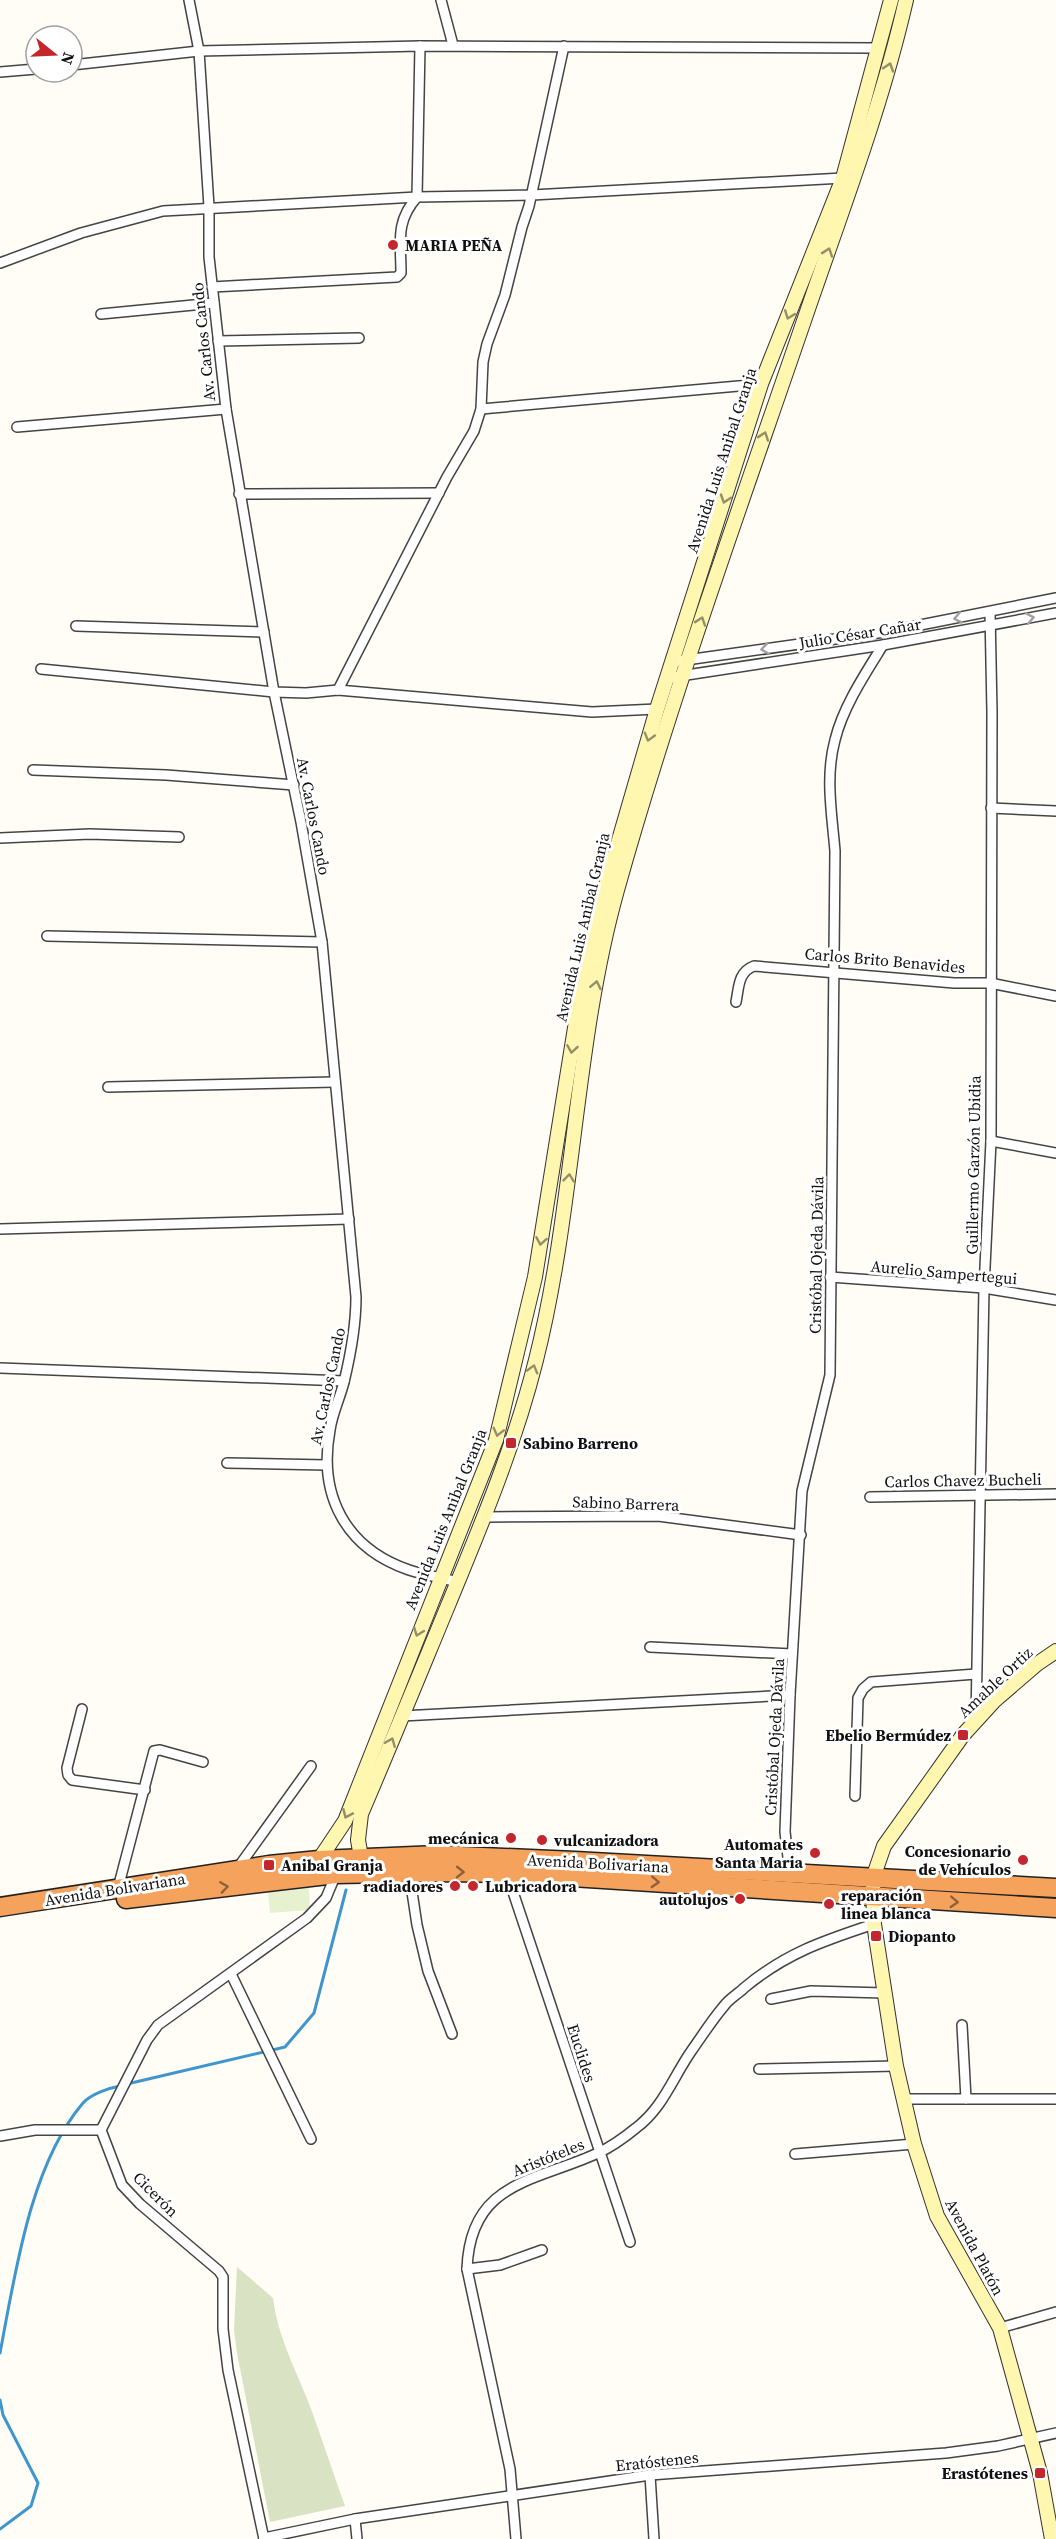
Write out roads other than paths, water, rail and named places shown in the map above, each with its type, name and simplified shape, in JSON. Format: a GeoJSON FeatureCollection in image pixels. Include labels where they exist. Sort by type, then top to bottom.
{"type":"FeatureCollection","features":[{"type":"Feature","properties":{"kind":"highway","name":"Avenida Bolivariana"},"geometry":{"type":"LineString","coordinates":[[0,1907],[319,1860],[438,1855],[790,1874],[873,1887],[1056,1908]]}},
{"type":"Feature","properties":{"kind":"highway","name":"Avenida Bolivariana"},"geometry":{"type":"LineString","coordinates":[[0,1919],[93,1903],[336,1874],[510,1873],[873,1887],[1056,1888]]}},
{"type":"Feature","properties":{"kind":"main road","name":"Avenida Luis Anibal Granja"},"geometry":{"type":"LineString","coordinates":[[319,1860],[345,1821],[496,1440],[535,1277],[583,986],[604,892],[657,709],[762,384],[843,178],[891,0]]}},
{"type":"Feature","properties":{"kind":"main road","name":"Avenida Luis Anibal Granja"},"geometry":{"type":"LineString","coordinates":[[362,1857],[358,1840],[362,1814],[485,1517],[511,1443],[535,1363],[554,1280],[591,1011],[616,895],[687,660],[856,170],[895,49],[906,0]]}},
{"type":"Feature","properties":{"kind":"main road","name":"Amable Ortiz"},"geometry":{"type":"LineString","coordinates":[[873,1887],[884,1846],[976,1719],[1037,1664],[1056,1651]]}},
{"type":"Feature","properties":{"kind":"main road","name":"Avenida Platón"},"geometry":{"type":"LineString","coordinates":[[873,1887],[874,1924],[896,2066],[914,2144],[937,2216],[1000,2328],[1052,2512],[1052,2539]]}},
{"type":"Feature","properties":{"kind":"street","name":"Av. Carlos Cando"},"geometry":{"type":"LineString","coordinates":[[189,0],[199,51],[209,257],[226,409],[274,692],[294,785],[322,942],[349,1219],[356,1320],[354,1341],[330,1428],[326,1465],[332,1500],[350,1530],[378,1555],[409,1570],[458,1582]]}},
{"type":"Feature","properties":{"kind":"street"},"geometry":{"type":"LineString","coordinates":[[441,0],[453,45]]}},
{"type":"Feature","properties":{"kind":"street"},"geometry":{"type":"LineString","coordinates":[[84,64],[199,51],[453,45],[878,48]]}},
{"type":"Feature","properties":{"kind":"street"},"geometry":{"type":"LineString","coordinates":[[212,287],[397,277],[402,273],[400,226],[406,209],[417,197],[420,46]]}},
{"type":"Feature","properties":{"kind":"street"},"geometry":{"type":"LineString","coordinates":[[338,690],[439,493],[474,431],[481,409],[483,362],[487,344],[505,295],[532,195],[564,46]]}},
{"type":"Feature","properties":{"kind":"street"},"geometry":{"type":"LineString","coordinates":[[1,70],[9,72],[24,70]]}},
{"type":"Feature","properties":{"kind":"street"},"geometry":{"type":"LineString","coordinates":[[0,263],[81,234],[163,211],[417,197],[532,195],[843,178]]}},
{"type":"Feature","properties":{"kind":"street"},"geometry":{"type":"LineString","coordinates":[[101,314],[214,303]]}},
{"type":"Feature","properties":{"kind":"street"},"geometry":{"type":"LineString","coordinates":[[218,340],[358,338]]}},
{"type":"Feature","properties":{"kind":"street"},"geometry":{"type":"LineString","coordinates":[[481,409],[762,384]]}},
{"type":"Feature","properties":{"kind":"street"},"geometry":{"type":"LineString","coordinates":[[17,427],[226,409]]}},
{"type":"Feature","properties":{"kind":"street"},"geometry":{"type":"LineString","coordinates":[[239,494],[439,493]]}},
{"type":"Feature","properties":{"kind":"street","name":"Julio César Cañar"},"geometry":{"type":"LineString","coordinates":[[672,662],[885,632],[1056,598]]}},
{"type":"Feature","properties":{"kind":"street","name":"Guillermo Garzón Ubidia"},"geometry":{"type":"LineString","coordinates":[[976,1719],[984,1288],[991,1141],[990,612]]}},
{"type":"Feature","properties":{"kind":"street","name":"Julio César Cañar"},"geometry":{"type":"LineString","coordinates":[[667,678],[883,645],[1056,613]]}},
{"type":"Feature","properties":{"kind":"street"},"geometry":{"type":"LineString","coordinates":[[76,627],[264,632]]}},
{"type":"Feature","properties":{"kind":"street","name":"Cristóbal Ojeda Dávila"},"geometry":{"type":"LineString","coordinates":[[790,1874],[784,1832],[802,1491],[830,1375],[835,851],[830,786],[834,741],[863,678],[883,645]]}},
{"type":"Feature","properties":{"kind":"street"},"geometry":{"type":"LineString","coordinates":[[41,669],[274,692],[306,693],[338,690],[592,712],[657,709]]}},
{"type":"Feature","properties":{"kind":"street"},"geometry":{"type":"LineString","coordinates":[[33,770],[166,775],[294,785]]}},
{"type":"Feature","properties":{"kind":"street"},"geometry":{"type":"LineString","coordinates":[[991,808],[1056,811]]}},
{"type":"Feature","properties":{"kind":"street"},"geometry":{"type":"LineString","coordinates":[[0,838],[90,834],[178,837]]}},
{"type":"Feature","properties":{"kind":"street"},"geometry":{"type":"LineString","coordinates":[[47,936],[322,942]]}},
{"type":"Feature","properties":{"kind":"street","name":"Carlos Brito Benavides"},"geometry":{"type":"LineString","coordinates":[[736,1002],[742,974],[746,969],[754,966],[954,983],[990,983],[1056,996]]}},
{"type":"Feature","properties":{"kind":"street"},"geometry":{"type":"LineString","coordinates":[[108,1087],[335,1082]]}},
{"type":"Feature","properties":{"kind":"street"},"geometry":{"type":"LineString","coordinates":[[991,1141],[1056,1153]]}},
{"type":"Feature","properties":{"kind":"street"},"geometry":{"type":"LineString","coordinates":[[0,1229],[349,1219]]}},
{"type":"Feature","properties":{"kind":"street","name":"Aurelio Sampertegui"},"geometry":{"type":"LineString","coordinates":[[830,1277],[984,1288],[1056,1300]]}},
{"type":"Feature","properties":{"kind":"street"},"geometry":{"type":"LineString","coordinates":[[0,1368],[344,1382]]}},
{"type":"Feature","properties":{"kind":"street"},"geometry":{"type":"LineString","coordinates":[[227,1463],[326,1465]]}},
{"type":"Feature","properties":{"kind":"street","name":"Carlos Chavez Bucheli"},"geometry":{"type":"LineString","coordinates":[[870,1497],[1056,1494]]}},
{"type":"Feature","properties":{"kind":"street","name":"Sabino Barrera"},"geometry":{"type":"LineString","coordinates":[[485,1517],[658,1516],[801,1535]]}},
{"type":"Feature","properties":{"kind":"street"},"geometry":{"type":"LineString","coordinates":[[650,1647],[792,1654]]}},
{"type":"Feature","properties":{"kind":"street"},"geometry":{"type":"LineString","coordinates":[[855,1796],[858,1698],[863,1689],[871,1682],[976,1674]]}},
{"type":"Feature","properties":{"kind":"street"},"geometry":{"type":"LineString","coordinates":[[402,1716],[790,1695]]}},
{"type":"Feature","properties":{"kind":"street"},"geometry":{"type":"LineString","coordinates":[[82,1709],[67,1768],[68,1775],[72,1780],[145,1790]]}},
{"type":"Feature","properties":{"kind":"street"},"geometry":{"type":"LineString","coordinates":[[118,1889],[154,1751],[160,1750],[203,1761]]}},
{"type":"Feature","properties":{"kind":"street"},"geometry":{"type":"LineString","coordinates":[[235,1871],[311,1766]]}},
{"type":"Feature","properties":{"kind":"street"},"geometry":{"type":"LineString","coordinates":[[409,1872],[417,1925],[428,1971],[452,2034]]}},
{"type":"Feature","properties":{"kind":"street","name":"Euclides"},"geometry":{"type":"LineString","coordinates":[[510,1873],[510,1883],[630,2242]]}},
{"type":"Feature","properties":{"kind":"street"},"geometry":{"type":"LineString","coordinates":[[0,2136],[34,2130],[101,2130],[147,2040],[158,2025],[307,1917],[326,1898],[336,1874]]}},
{"type":"Feature","properties":{"kind":"street","name":"Aristóteles"},"geometry":{"type":"LineString","coordinates":[[516,2539],[510,2469],[467,2269],[468,2245],[478,2222],[491,2202],[511,2187],[600,2152],[637,2128],[656,2110],[690,2053],[724,2005],[768,1968],[813,1944],[874,1924]]}},
{"type":"Feature","properties":{"kind":"street"},"geometry":{"type":"LineString","coordinates":[[231,1974],[311,2139]]}},
{"type":"Feature","properties":{"kind":"street"},"geometry":{"type":"LineString","coordinates":[[771,1999],[811,1991],[885,1992]]}},
{"type":"Feature","properties":{"kind":"street"},"geometry":{"type":"LineString","coordinates":[[962,2025],[966,2099]]}},
{"type":"Feature","properties":{"kind":"street"},"geometry":{"type":"LineString","coordinates":[[759,2069],[896,2066]]}},
{"type":"Feature","properties":{"kind":"street"},"geometry":{"type":"LineString","coordinates":[[903,2099],[1056,2099]]}},
{"type":"Feature","properties":{"kind":"street","name":"Cicerón"},"geometry":{"type":"LineString","coordinates":[[101,2130],[122,2184],[140,2204],[219,2271],[223,2277],[223,2329],[228,2370],[264,2538]]}},
{"type":"Feature","properties":{"kind":"street"},"geometry":{"type":"LineString","coordinates":[[795,2154],[914,2144]]}},
{"type":"Feature","properties":{"kind":"street"},"geometry":{"type":"LineString","coordinates":[[467,2269],[500,2265],[542,2250]]}},
{"type":"Feature","properties":{"kind":"street"},"geometry":{"type":"LineString","coordinates":[[1000,2328],[1056,2312]]}},
{"type":"Feature","properties":{"kind":"street","name":"Eratóstenes"},"geometry":{"type":"LineString","coordinates":[[264,2538],[354,2519],[650,2475],[946,2452],[1056,2433]]}},
{"type":"Feature","properties":{"kind":"street"},"geometry":{"type":"LineString","coordinates":[[650,2475],[654,2539]]}},
{"type":"Feature","properties":{"kind":"street"},"geometry":{"type":"LineString","coordinates":[[354,2519],[357,2539]]}},
{"type":"Feature","properties":{"kind":"waterway"},"geometry":{"type":"LineString","coordinates":[[127,2084],[285,2047],[314,2013],[346,1890]]}},
{"type":"Feature","properties":{"kind":"waterway"},"geometry":{"type":"LineString","coordinates":[[0,2353],[27,2222],[50,2157],[65,2128],[83,2103],[95,2094],[120,2086]]}},
{"type":"Feature","properties":{"kind":"waterway"},"geometry":{"type":"LineString","coordinates":[[0,2400],[3,2415],[38,2483],[31,2506],[0,2529]]}},
{"type":"Feature","properties":{"kind":"place","name":"MARIA PEÑA"},"geometry":{"type":"Point","coordinates":[393,245]}},
{"type":"Feature","properties":{"kind":"place","name":"Sabino Barreno"},"geometry":{"type":"Point","coordinates":[511,1443]}},
{"type":"Feature","properties":{"kind":"place","name":"Ebelio Bermúdez"},"geometry":{"type":"Point","coordinates":[963,1735]}},
{"type":"Feature","properties":{"kind":"place","name":"mecánica"},"geometry":{"type":"Point","coordinates":[511,1838]}},
{"type":"Feature","properties":{"kind":"place","name":"vulcanizadora"},"geometry":{"type":"Point","coordinates":[542,1840]}},
{"type":"Feature","properties":{"kind":"place","name":"Automates Santa Maria"},"geometry":{"type":"Point","coordinates":[815,1853]}},
{"type":"Feature","properties":{"kind":"place","name":"Concesionario de Vehículos"},"geometry":{"type":"Point","coordinates":[1023,1860]}},
{"type":"Feature","properties":{"kind":"place","name":"Anibal Granja"},"geometry":{"type":"Point","coordinates":[269,1865]}},
{"type":"Feature","properties":{"kind":"place","name":"radiadores"},"geometry":{"type":"Point","coordinates":[455,1886]}},
{"type":"Feature","properties":{"kind":"place","name":"Lubricadora"},"geometry":{"type":"Point","coordinates":[473,1886]}},
{"type":"Feature","properties":{"kind":"place","name":"autolujos"},"geometry":{"type":"Point","coordinates":[740,1899]}},
{"type":"Feature","properties":{"kind":"place","name":"reparación linea blanca"},"geometry":{"type":"Point","coordinates":[829,1904]}},
{"type":"Feature","properties":{"kind":"place","name":"Diopanto"},"geometry":{"type":"Point","coordinates":[876,1936]}},
{"type":"Feature","properties":{"kind":"place","name":"Erastótenes"},"geometry":{"type":"Point","coordinates":[1040,2473]}}]}
